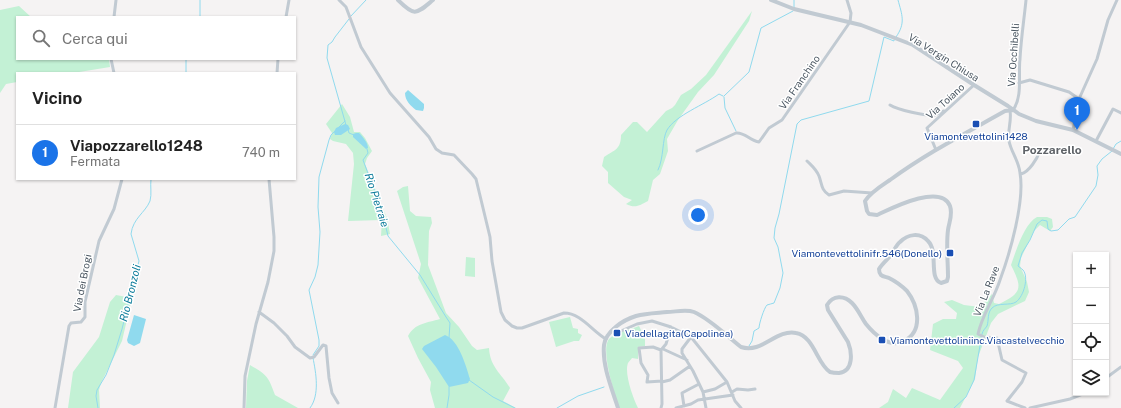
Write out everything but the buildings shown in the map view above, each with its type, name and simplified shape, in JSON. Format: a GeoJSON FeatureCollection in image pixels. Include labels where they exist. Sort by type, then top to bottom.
{"type":"FeatureCollection","features":[{"type":"Feature","properties":{"kind":"street"},"geometry":{"type":"LineString","coordinates":[[114,16],[116,0]]}},
{"type":"Feature","properties":{"kind":"street"},"geometry":{"type":"LineString","coordinates":[[286,16],[289,0]]}},
{"type":"Feature","properties":{"kind":"street"},"geometry":{"type":"LineString","coordinates":[[339,0],[349,14],[361,47],[390,92],[430,136],[436,149],[442,153],[454,155],[476,179],[490,237],[492,261],[503,318],[512,326],[522,328],[564,313],[570,313],[585,322],[600,336],[606,339]]}},
{"type":"Feature","properties":{"kind":"street"},"geometry":{"type":"LineString","coordinates":[[398,0],[410,11],[414,12],[420,10],[433,0]]}},
{"type":"Feature","properties":{"kind":"street","name":"Via Vergin Chiusa"},"geometry":{"type":"LineString","coordinates":[[771,0],[794,9],[850,22],[913,45],[974,86],[1003,102],[1012,111],[1026,118],[1073,130],[1121,154]]}},
{"type":"Feature","properties":{"kind":"street"},"geometry":{"type":"LineString","coordinates":[[847,0],[851,13],[850,22]]}},
{"type":"Feature","properties":{"kind":"street","name":"Via Occhibelli"},"geometry":{"type":"LineString","coordinates":[[1012,111],[1017,102],[1026,0]]}},
{"type":"Feature","properties":{"kind":"street"},"geometry":{"type":"LineString","coordinates":[[1073,130],[1079,99],[1101,47],[1108,20],[1117,0]]}},
{"type":"Feature","properties":{"kind":"street","name":"Via Franchino"},"geometry":{"type":"LineString","coordinates":[[697,151],[739,132],[756,142],[760,141],[767,131],[782,120],[790,110],[850,22]]}},
{"type":"Feature","properties":{"kind":"street"},"geometry":{"type":"LineString","coordinates":[[111,60],[114,72]]}},
{"type":"Feature","properties":{"kind":"street"},"geometry":{"type":"LineString","coordinates":[[277,72],[278,60]]}},
{"type":"Feature","properties":{"kind":"street"},"geometry":{"type":"LineString","coordinates":[[1019,83],[1030,80],[1069,92],[1079,99]]}},
{"type":"Feature","properties":{"kind":"street","name":"Via Toiano"},"geometry":{"type":"LineString","coordinates":[[936,150],[927,128],[974,86]]}},
{"type":"Feature","properties":{"kind":"street"},"geometry":{"type":"LineString","coordinates":[[890,105],[896,109],[935,115],[946,111]]}},
{"type":"Feature","properties":{"kind":"street"},"geometry":{"type":"LineString","coordinates":[[1096,141],[1113,109],[1121,113]]}},
{"type":"Feature","properties":{"kind":"street"},"geometry":{"type":"LineString","coordinates":[[618,408],[606,368],[604,354],[606,339],[613,329],[629,319],[641,315],[680,311],[693,312],[702,316],[741,347],[747,349],[762,345],[784,334],[797,332],[807,339],[826,368],[832,373],[846,371],[851,359],[848,342],[828,310],[827,305],[830,300],[838,297],[849,300],[865,323],[877,335],[890,343],[896,344],[909,338],[915,330],[917,321],[915,304],[902,286],[881,274],[879,271],[880,267],[900,242],[911,235],[917,235],[924,237],[929,241],[932,247],[936,280],[941,283],[947,281],[948,230],[951,219],[950,206],[941,197],[927,196],[877,215],[873,215],[867,211],[865,201],[872,193],[901,172],[936,150],[1005,111],[1012,111]]}},
{"type":"Feature","properties":{"kind":"street","name":"Via La Rave"},"geometry":{"type":"LineString","coordinates":[[1012,111],[1008,132],[1009,143],[1019,165],[1021,174],[1019,209],[1013,238],[1001,279],[983,317],[980,335],[996,338],[1002,360],[1026,373],[1022,382],[1007,401],[1025,408]]}},
{"type":"Feature","properties":{"kind":"street"},"geometry":{"type":"LineString","coordinates":[[1021,174],[1024,173],[1036,160],[1040,151],[1043,150],[1052,153]]}},
{"type":"Feature","properties":{"kind":"street"},"geometry":{"type":"LineString","coordinates":[[807,161],[814,167],[822,188],[829,195],[844,191],[872,193]]}},
{"type":"Feature","properties":{"kind":"street","name":"Via dei Brogi"},"geometry":{"type":"LineString","coordinates":[[55,408],[69,326],[71,323],[81,322],[85,317],[85,302],[98,241],[114,209],[122,180]]}},
{"type":"Feature","properties":{"kind":"street"},"geometry":{"type":"LineString","coordinates":[[244,408],[245,376],[274,251],[269,180]]}},
{"type":"Feature","properties":{"kind":"street"},"geometry":{"type":"LineString","coordinates":[[259,312],[274,323],[287,336],[295,347],[310,358],[314,357],[323,345],[326,346],[332,393],[338,403]]}},
{"type":"Feature","properties":{"kind":"street"},"geometry":{"type":"LineString","coordinates":[[613,329],[621,331],[637,324],[652,321],[671,327],[692,337],[727,382],[735,401],[742,408]]}},
{"type":"Feature","properties":{"kind":"street"},"geometry":{"type":"LineString","coordinates":[[661,408],[662,349],[666,344],[671,327]]}},
{"type":"Feature","properties":{"kind":"street"},"geometry":{"type":"LineString","coordinates":[[692,337],[682,349],[682,354],[693,370],[703,392],[706,408]]}},
{"type":"Feature","properties":{"kind":"street"},"geometry":{"type":"LineString","coordinates":[[686,360],[662,349],[653,347],[639,348],[641,363],[648,375],[647,382],[662,383],[670,380],[690,366]]}},
{"type":"Feature","properties":{"kind":"street"},"geometry":{"type":"LineString","coordinates":[[1109,376],[1121,367]]}},
{"type":"Feature","properties":{"kind":"street"},"geometry":{"type":"LineString","coordinates":[[703,392],[727,382]]}},
{"type":"Feature","properties":{"kind":"street"},"geometry":{"type":"LineString","coordinates":[[685,406],[682,392],[699,384]]}},
{"type":"Feature","properties":{"kind":"street"},"geometry":{"type":"LineString","coordinates":[[676,408],[705,398],[732,394],[737,389],[748,390],[756,388]]}},
{"type":"Feature","properties":{"kind":"street"},"geometry":{"type":"LineString","coordinates":[[1030,408],[1078,396]]}},
{"type":"Feature","properties":{"kind":"green space"},"geometry":{"type":"Polygon","coordinates":[[[19,6],[30,16],[16,16],[16,60],[109,60],[110,67],[79,72],[16,72],[16,82],[6,84],[0,93],[0,10],[19,6]]]}},
{"type":"Feature","properties":{"kind":"green space"},"geometry":{"type":"Polygon","coordinates":[[[752,11],[749,21],[714,75],[698,92],[678,120],[667,139],[668,151],[660,174],[653,180],[648,201],[635,206],[626,204],[632,200],[624,197],[608,183],[608,172],[602,166],[604,157],[617,149],[621,140],[621,135],[633,122],[637,122],[647,132],[666,111],[675,105],[681,95],[691,89],[706,75],[752,11]]]}},
{"type":"Feature","properties":{"kind":"green space"},"geometry":{"type":"Polygon","coordinates":[[[342,104],[350,117],[354,132],[360,132],[372,151],[365,164],[387,218],[390,234],[381,236],[382,220],[348,221],[354,164],[353,153],[346,144],[330,139],[332,133],[326,124],[342,104]]]}},
{"type":"Feature","properties":{"kind":"green space"},"geometry":{"type":"Polygon","coordinates":[[[408,186],[410,211],[416,216],[431,217],[432,223],[429,231],[428,265],[446,313],[459,327],[472,346],[477,350],[489,348],[491,360],[496,370],[510,388],[503,401],[516,408],[435,408],[430,390],[431,382],[408,336],[414,328],[440,319],[418,278],[421,264],[397,191],[408,186]]]}},
{"type":"Feature","properties":{"kind":"green space"},"geometry":{"type":"Polygon","coordinates":[[[1037,217],[1047,217],[1052,219],[1053,227],[1050,231],[1040,225],[1034,231],[1021,258],[1020,266],[1027,282],[1029,292],[1025,301],[998,314],[991,323],[978,357],[975,379],[960,408],[879,408],[888,402],[893,389],[906,398],[912,388],[940,400],[963,368],[958,361],[930,350],[933,324],[943,319],[956,319],[957,313],[944,302],[952,300],[964,305],[980,307],[992,294],[994,303],[999,304],[1013,296],[1018,289],[1018,284],[1011,265],[1024,232],[1032,220],[1037,217]]]}},
{"type":"Feature","properties":{"kind":"green space"},"geometry":{"type":"Polygon","coordinates":[[[466,257],[475,258],[475,277],[465,276],[466,257]]]}},
{"type":"Feature","properties":{"kind":"green space"},"geometry":{"type":"Polygon","coordinates":[[[116,295],[132,298],[122,341],[101,383],[99,390],[100,408],[68,408],[73,372],[99,337],[110,302],[116,295]]]}},
{"type":"Feature","properties":{"kind":"green space"},"geometry":{"type":"Polygon","coordinates":[[[570,317],[573,328],[578,329],[578,333],[582,335],[579,341],[574,341],[556,347],[549,322],[570,317]]]}},
{"type":"Feature","properties":{"kind":"green space"},"geometry":{"type":"Polygon","coordinates":[[[639,326],[645,338],[645,346],[638,347],[638,359],[632,358],[627,367],[630,386],[638,408],[619,408],[609,372],[606,351],[607,343],[610,338],[616,334],[639,326]]]}},
{"type":"Feature","properties":{"kind":"green space"},"geometry":{"type":"Polygon","coordinates":[[[250,365],[266,377],[271,384],[275,395],[298,408],[246,408],[247,381],[250,365]]]}},
{"type":"Feature","properties":{"kind":"water"},"geometry":{"type":"Polygon","coordinates":[[[408,90],[424,104],[423,111],[416,110],[409,103],[405,93],[408,90]]]}},
{"type":"Feature","properties":{"kind":"water"},"geometry":{"type":"Polygon","coordinates":[[[345,124],[348,125],[350,129],[341,135],[335,135],[334,132],[336,128],[345,124]]]}},
{"type":"Feature","properties":{"kind":"water"},"geometry":{"type":"Polygon","coordinates":[[[359,133],[364,138],[368,148],[366,149],[353,137],[353,134],[359,133]]]}},
{"type":"Feature","properties":{"kind":"water"},"geometry":{"type":"Polygon","coordinates":[[[134,315],[146,319],[140,343],[134,346],[128,343],[127,340],[134,315]]]}},
{"type":"Feature","properties":{"kind":"water"},"geometry":{"type":"Polygon","coordinates":[[[445,335],[454,342],[461,354],[470,379],[468,383],[449,387],[422,349],[424,346],[445,335]]]}},
{"type":"Feature","properties":{"kind":"waterway","name":"Rio Bronzoli"},"geometry":{"type":"LineString","coordinates":[[200,0],[200,16]]}},
{"type":"Feature","properties":{"kind":"waterway","name":"Rio Pietraie"},"geometry":{"type":"LineString","coordinates":[[351,16],[366,0]]}},
{"type":"Feature","properties":{"kind":"waterway"},"geometry":{"type":"LineString","coordinates":[[794,0],[794,8]]}},
{"type":"Feature","properties":{"kind":"waterway"},"geometry":{"type":"LineString","coordinates":[[896,37],[902,23],[902,15],[898,0]]}},
{"type":"Feature","properties":{"kind":"waterway"},"geometry":{"type":"LineString","coordinates":[[724,96],[749,72],[761,28],[793,11]]}},
{"type":"Feature","properties":{"kind":"waterway","name":"Rio Pietraie"},"geometry":{"type":"LineString","coordinates":[[346,125],[327,58],[328,45],[332,42],[349,19]]}},
{"type":"Feature","properties":{"kind":"waterway"},"geometry":{"type":"LineString","coordinates":[[749,346],[752,341],[754,331],[759,328],[767,305],[774,303],[780,288],[783,273],[778,247],[774,238],[775,228],[797,124],[801,120],[869,101],[884,37],[894,40]]}},
{"type":"Feature","properties":{"kind":"waterway","name":"Rio Bronzoli"},"geometry":{"type":"LineString","coordinates":[[186,60],[186,72]]}},
{"type":"Feature","properties":{"kind":"waterway"},"geometry":{"type":"LineString","coordinates":[[658,170],[665,134],[671,125],[683,115],[719,94],[723,96]]}},
{"type":"Feature","properties":{"kind":"waterway"},"geometry":{"type":"LineString","coordinates":[[724,97],[725,108],[736,131]]}},
{"type":"Feature","properties":{"kind":"waterway"},"geometry":{"type":"LineString","coordinates":[[339,127],[345,121]]}},
{"type":"Feature","properties":{"kind":"waterway","name":"Rio Pietraie"},"geometry":{"type":"LineString","coordinates":[[348,129],[349,133],[354,135]]}},
{"type":"Feature","properties":{"kind":"waterway"},"geometry":{"type":"LineString","coordinates":[[313,355],[319,346],[319,340],[309,290],[315,277],[318,265],[320,232],[318,207],[319,177],[329,140],[335,131]]}},
{"type":"Feature","properties":{"kind":"waterway"},"geometry":{"type":"LineString","coordinates":[[1113,149],[1116,144],[1121,141]]}},
{"type":"Feature","properties":{"kind":"waterway","name":"Rio Pietraie"},"geometry":{"type":"LineString","coordinates":[[367,149],[368,153],[363,160],[382,211],[388,236],[420,275],[450,323],[449,338]]}},
{"type":"Feature","properties":{"kind":"waterway"},"geometry":{"type":"LineString","coordinates":[[954,408],[966,397],[974,380],[982,334],[987,326],[990,310],[997,305],[1016,302],[1023,291],[1026,277],[1023,270],[1018,266],[1022,253],[1037,224],[1042,220],[1047,221],[1048,229],[1051,231],[1058,230],[1069,219],[1075,217],[1096,186],[1098,175],[1097,166],[1102,159],[1112,151]]}},
{"type":"Feature","properties":{"kind":"waterway","name":"Rio Bronzoli"},"geometry":{"type":"LineString","coordinates":[[98,408],[96,396],[97,390],[106,375],[114,355],[139,261],[131,234],[132,228],[150,201],[151,180]]}},
{"type":"Feature","properties":{"kind":"waterway"},"geometry":{"type":"LineString","coordinates":[[310,408],[313,403],[316,390],[316,377],[313,358]]}},
{"type":"Feature","properties":{"kind":"waterway"},"geometry":{"type":"LineString","coordinates":[[469,380],[493,397],[515,408]]}},
{"type":"Feature","properties":{"kind":"waterway"},"geometry":{"type":"LineString","coordinates":[[447,408],[449,387]]}},
{"type":"Feature","properties":{"kind":"waterway"},"geometry":{"type":"LineString","coordinates":[[557,408],[578,396],[604,387]]}},
{"type":"Feature","properties":{"kind":"place","name":"Viamontevettolini1428"},"geometry":{"type":"Point","coordinates":[976,124]}},
{"type":"Feature","properties":{"kind":"place","name":"Viapozzarello1248"},"geometry":{"type":"Point","coordinates":[1077,130]}},
{"type":"Feature","properties":{"kind":"place","name":"Viamontevettolinifr.546(Donello)"},"geometry":{"type":"Point","coordinates":[950,253]}},
{"type":"Feature","properties":{"kind":"place","name":"Viadellagita(Capolinea)"},"geometry":{"type":"Point","coordinates":[617,333]}},
{"type":"Feature","properties":{"kind":"place","name":"Viamontevettoliniinc.Viacastelvecchio"},"geometry":{"type":"Point","coordinates":[882,340]}},
{"type":"Feature","properties":{"kind":"district","name":"Pozzarello"},"geometry":{"type":"Point","coordinates":[1052,150]}}]}
